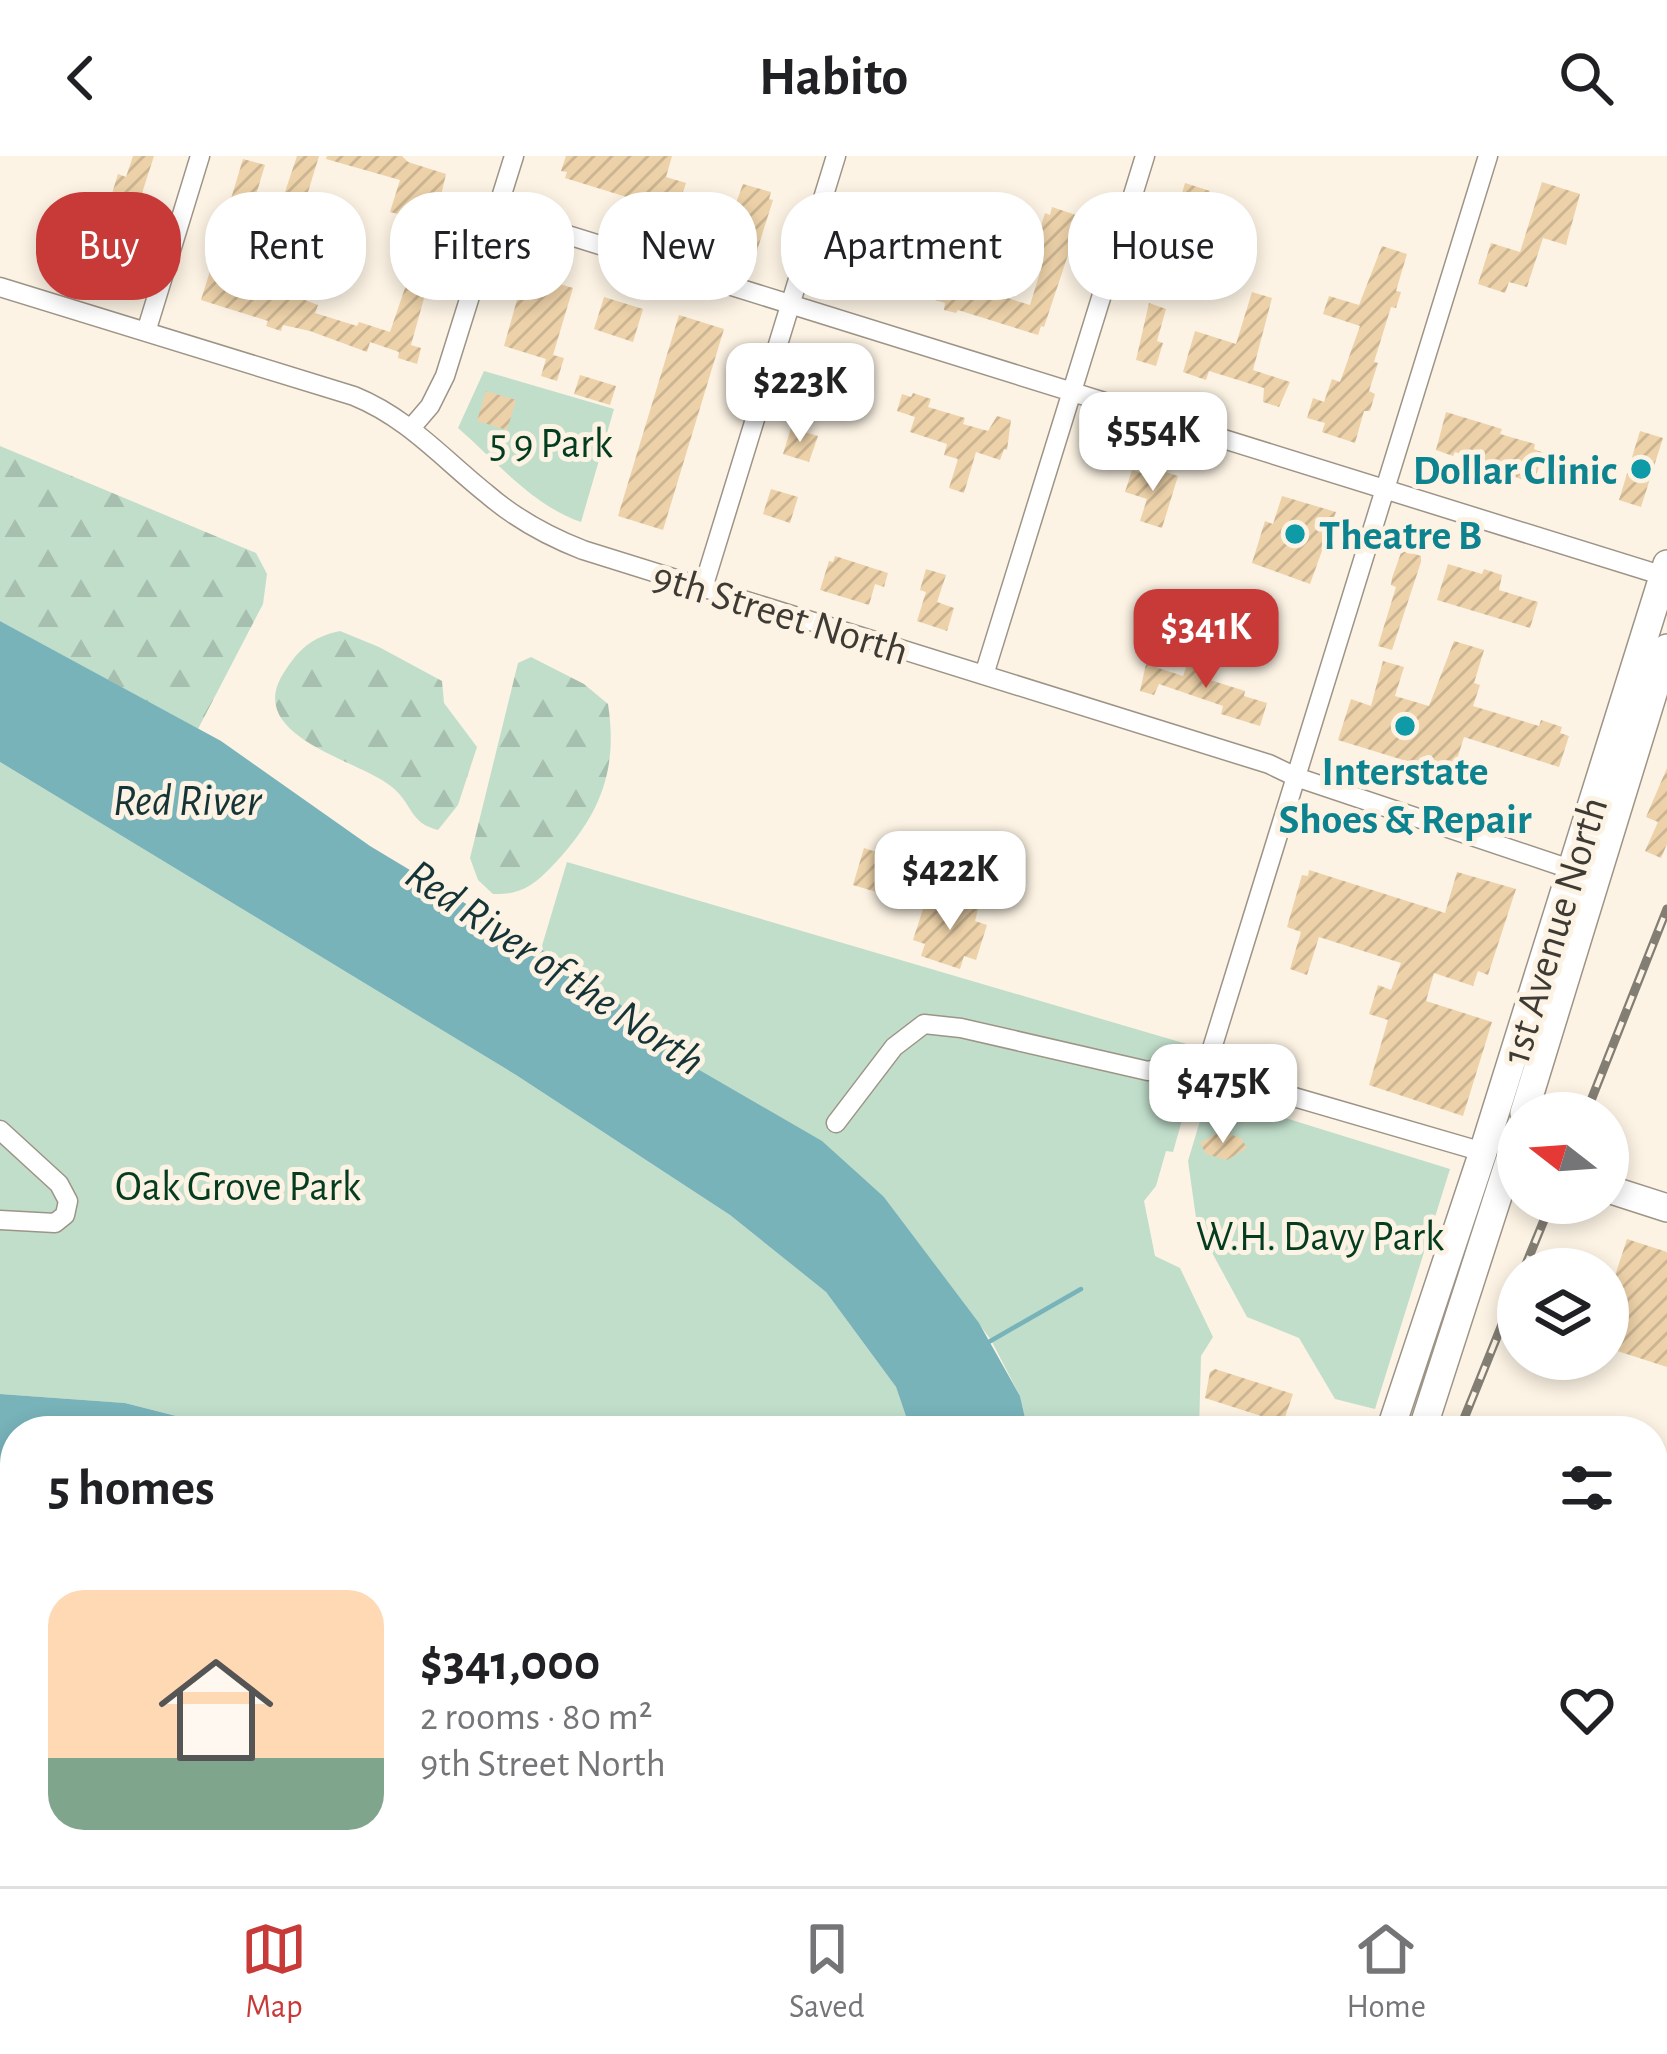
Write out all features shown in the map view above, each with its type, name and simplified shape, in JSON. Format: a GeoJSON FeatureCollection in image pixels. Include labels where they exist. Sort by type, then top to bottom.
{"type":"FeatureCollection","features":[{"type":"Feature","properties":{"kind":"main road","name":"1st Avenue North"},"geometry":{"type":"LineString","coordinates":[[1524,1092],[1666,572]]}},
{"type":"Feature","properties":{"kind":"main road","name":"1st Avenue North"},"geometry":{"type":"LineString","coordinates":[[1529,1092],[1584,873],[1667,647]]}},
{"type":"Feature","properties":{"kind":"main road","name":"1st Avenue North"},"geometry":{"type":"LineString","coordinates":[[1396,1416],[1497,1176]]}},
{"type":"Feature","properties":{"kind":"main road","name":"1st Avenue North"},"geometry":{"type":"LineString","coordinates":[[1427,1416],[1466,1306],[1497,1190]]}},
{"type":"Feature","properties":{"kind":"main road"},"geometry":{"type":"LineString","coordinates":[[1629,1196],[1667,1208]]}},
{"type":"Feature","properties":{"kind":"main road"},"geometry":{"type":"LineString","coordinates":[[1443,1416],[1466,1306]]}},
{"type":"Feature","properties":{"kind":"street"},"geometry":{"type":"LineString","coordinates":[[146,332],[200,156]]}},
{"type":"Feature","properties":{"kind":"street"},"geometry":{"type":"LineString","coordinates":[[503,192],[514,156]]}},
{"type":"Feature","properties":{"kind":"street"},"geometry":{"type":"LineString","coordinates":[[703,588],[836,156]]}},
{"type":"Feature","properties":{"kind":"street"},"geometry":{"type":"LineString","coordinates":[[983,675],[1145,156]]}},
{"type":"Feature","properties":{"kind":"street"},"geometry":{"type":"LineString","coordinates":[[1205,1071],[1488,156]]}},
{"type":"Feature","properties":{"kind":"street"},"geometry":{"type":"LineString","coordinates":[[574,237],[1666,572]]}},
{"type":"Feature","properties":{"kind":"street","name":"9th Street North"},"geometry":{"type":"LineString","coordinates":[[0,287],[385,409],[488,495],[546,535],[1269,764],[1296,778],[1584,873]]}},
{"type":"Feature","properties":{"kind":"street"},"geometry":{"type":"LineString","coordinates":[[412,427],[446,376],[470,300]]}},
{"type":"Feature","properties":{"kind":"street"},"geometry":{"type":"LineString","coordinates":[[836,1123],[893,1047],[924,1024],[962,1028],[1148,1071],[1177,1063],[1497,1149]]}},
{"type":"Feature","properties":{"kind":"street"},"geometry":{"type":"LineString","coordinates":[[0,1130],[59,1184],[68,1201],[65,1215],[55,1223],[0,1220]]}},
{"type":"Feature","properties":{"kind":"green space","name":"5 9 Park"},"geometry":{"type":"Polygon","coordinates":[[[484,371],[614,409],[581,522],[531,494],[458,428],[484,371]]]}},
{"type":"Feature","properties":{"kind":"green space"},"geometry":{"type":"Polygon","coordinates":[[[0,446],[256,553],[267,574],[263,604],[198,729],[0,621],[0,446]]]}},
{"type":"Feature","properties":{"kind":"green space"},"geometry":{"type":"Polygon","coordinates":[[[340,631],[442,681],[444,703],[477,747],[458,805],[438,830],[416,818],[392,787],[311,744],[279,714],[275,696],[283,674],[313,641],[340,631]]]}},
{"type":"Feature","properties":{"kind":"green space"},"geometry":{"type":"Polygon","coordinates":[[[531,657],[584,684],[608,704],[608,770],[585,825],[557,861],[529,886],[493,894],[478,880],[470,858],[518,663],[531,657]]]}},
{"type":"Feature","properties":{"kind":"green space","name":"Oak Grove Park"},"geometry":{"type":"Polygon","coordinates":[[[0,762],[516,1075],[730,1215],[826,1292],[896,1387],[906,1416],[176,1416],[125,1403],[0,1394],[0,762]]]}},
{"type":"Feature","properties":{"kind":"green space"},"geometry":{"type":"Polygon","coordinates":[[[567,862],[1197,1047],[1180,1103],[1186,1106],[1173,1152],[1166,1151],[1156,1186],[1144,1201],[1155,1256],[1180,1268],[1213,1337],[1201,1356],[1199,1416],[1025,1416],[1020,1396],[991,1340],[884,1197],[689,1064],[631,1012],[541,949],[567,862]]]}},
{"type":"Feature","properties":{"kind":"green space","name":"W.H. Davy Park"},"geometry":{"type":"Polygon","coordinates":[[[1208,1094],[1450,1169],[1375,1409],[1335,1399],[1299,1338],[1247,1317],[1197,1225],[1188,1161],[1208,1094]]]}},
{"type":"Feature","properties":{"kind":"water","name":"Red River"},"geometry":{"type":"Polygon","coordinates":[[[0,621],[221,741],[370,846],[541,949],[631,1012],[689,1064],[822,1141],[884,1197],[979,1323],[1020,1396],[1025,1416],[906,1416],[896,1387],[826,1292],[730,1215],[516,1075],[0,762],[0,621]]]}},
{"type":"Feature","properties":{"kind":"water"},"geometry":{"type":"Polygon","coordinates":[[[0,1394],[125,1403],[176,1416],[0,1416],[0,1394]]]}},
{"type":"Feature","properties":{"kind":"building"},"geometry":{"type":"Polygon","coordinates":[[[133,156],[154,156],[142,192],[112,192],[118,174],[126,177],[133,156]]]}},
{"type":"Feature","properties":{"kind":"building"},"geometry":{"type":"Polygon","coordinates":[[[297,156],[319,156],[308,192],[285,192],[297,156]]]}},
{"type":"Feature","properties":{"kind":"building"},"geometry":{"type":"Polygon","coordinates":[[[402,156],[446,174],[442,192],[396,192],[400,180],[326,159],[402,156]]]}},
{"type":"Feature","properties":{"kind":"building"},"geometry":{"type":"Polygon","coordinates":[[[566,156],[672,156],[666,177],[686,183],[683,192],[610,192],[565,178],[567,172],[561,171],[566,156]]]}},
{"type":"Feature","properties":{"kind":"building"},"geometry":{"type":"Polygon","coordinates":[[[243,159],[265,165],[257,192],[233,192],[243,159]]]}},
{"type":"Feature","properties":{"kind":"building"},"geometry":{"type":"Polygon","coordinates":[[[1542,182],[1580,194],[1566,245],[1543,238],[1527,287],[1509,282],[1505,293],[1478,284],[1491,243],[1520,252],[1542,182]]]}},
{"type":"Feature","properties":{"kind":"building"},"geometry":{"type":"Polygon","coordinates":[[[1185,183],[1210,191],[1210,192],[1182,192],[1185,183]]]}},
{"type":"Feature","properties":{"kind":"building"},"geometry":{"type":"Polygon","coordinates":[[[743,184],[771,192],[769,199],[773,200],[757,251],[757,192],[740,192],[743,184]]]}},
{"type":"Feature","properties":{"kind":"building"},"geometry":{"type":"Polygon","coordinates":[[[1052,207],[1068,212],[1068,255],[1038,335],[944,310],[945,303],[935,300],[1014,300],[1030,305],[1032,300],[1044,300],[1044,216],[1050,215],[1052,207]]]}},
{"type":"Feature","properties":{"kind":"building"},"geometry":{"type":"Polygon","coordinates":[[[1382,246],[1407,254],[1396,291],[1401,292],[1396,308],[1391,307],[1374,362],[1378,363],[1369,391],[1375,394],[1370,411],[1364,411],[1355,443],[1322,432],[1325,423],[1307,418],[1313,398],[1324,402],[1332,379],[1340,382],[1360,326],[1323,314],[1329,296],[1359,305],[1382,246]]]}},
{"type":"Feature","properties":{"kind":"building"},"geometry":{"type":"Polygon","coordinates":[[[205,287],[205,300],[305,300],[318,305],[315,313],[390,332],[401,300],[424,300],[411,345],[421,348],[417,364],[370,342],[367,352],[310,331],[283,325],[281,331],[266,326],[268,321],[201,300],[205,287]]]}},
{"type":"Feature","properties":{"kind":"building"},"geometry":{"type":"Polygon","coordinates":[[[1257,294],[1272,298],[1253,370],[1290,382],[1279,407],[1263,402],[1264,388],[1209,371],[1206,380],[1183,372],[1195,331],[1236,344],[1250,300],[1257,300],[1257,294]]]}},
{"type":"Feature","properties":{"kind":"building"},"geometry":{"type":"Polygon","coordinates":[[[517,300],[569,300],[553,355],[564,358],[557,381],[541,376],[546,359],[504,346],[517,300]]]}},
{"type":"Feature","properties":{"kind":"building"},"geometry":{"type":"Polygon","coordinates":[[[603,300],[643,309],[633,342],[594,329],[603,300]]]}},
{"type":"Feature","properties":{"kind":"building"},"geometry":{"type":"Polygon","coordinates":[[[1149,303],[1166,309],[1156,366],[1136,360],[1149,303]]]}},
{"type":"Feature","properties":{"kind":"building"},"geometry":{"type":"Polygon","coordinates":[[[679,315],[724,329],[663,530],[618,516],[679,315]]]}},
{"type":"Feature","properties":{"kind":"building"},"geometry":{"type":"Polygon","coordinates":[[[580,375],[616,386],[610,405],[574,394],[580,375]]]}},
{"type":"Feature","properties":{"kind":"building"},"geometry":{"type":"Polygon","coordinates":[[[827,378],[845,383],[836,417],[815,410],[827,378]]]}},
{"type":"Feature","properties":{"kind":"building"},"geometry":{"type":"Polygon","coordinates":[[[486,391],[516,400],[507,430],[477,421],[486,391]]]}},
{"type":"Feature","properties":{"kind":"building"},"geometry":{"type":"Polygon","coordinates":[[[913,393],[931,399],[928,407],[988,431],[997,416],[1011,420],[1007,450],[1000,460],[976,452],[964,493],[949,488],[958,459],[944,455],[947,444],[910,432],[915,417],[897,411],[902,394],[911,397],[913,393]]]}},
{"type":"Feature","properties":{"kind":"building"},"geometry":{"type":"Polygon","coordinates":[[[1446,412],[1535,444],[1534,449],[1544,453],[1533,483],[1512,476],[1512,470],[1436,450],[1446,412]]]}},
{"type":"Feature","properties":{"kind":"building"},"geometry":{"type":"Polygon","coordinates":[[[791,428],[818,436],[809,462],[783,454],[791,428]]]}},
{"type":"Feature","properties":{"kind":"building","name":"Dollar Clinic"},"geometry":{"type":"Polygon","coordinates":[[[1640,431],[1663,438],[1641,507],[1619,500],[1640,431]]]}},
{"type":"Feature","properties":{"kind":"building"},"geometry":{"type":"Polygon","coordinates":[[[1156,469],[1178,476],[1162,528],[1140,521],[1147,499],[1125,492],[1132,470],[1154,477],[1156,469]]]}},
{"type":"Feature","properties":{"kind":"building"},"geometry":{"type":"Polygon","coordinates":[[[771,489],[798,497],[790,523],[763,514],[771,489]]]}},
{"type":"Feature","properties":{"kind":"building","name":"Theatre B"},"geometry":{"type":"Polygon","coordinates":[[[1282,496],[1336,512],[1310,584],[1252,563],[1265,521],[1273,524],[1282,496]]]}},
{"type":"Feature","properties":{"kind":"building"},"geometry":{"type":"Polygon","coordinates":[[[1402,550],[1421,556],[1421,562],[1392,650],[1378,646],[1402,550]]]}},
{"type":"Feature","properties":{"kind":"building"},"geometry":{"type":"Polygon","coordinates":[[[835,556],[888,573],[884,587],[875,584],[869,605],[820,590],[835,556]]]}},
{"type":"Feature","properties":{"kind":"building"},"geometry":{"type":"Polygon","coordinates":[[[1448,564],[1502,575],[1499,590],[1538,602],[1530,628],[1437,600],[1448,564]]]}},
{"type":"Feature","properties":{"kind":"building"},"geometry":{"type":"Polygon","coordinates":[[[926,569],[946,575],[937,602],[954,608],[947,631],[917,621],[926,592],[920,590],[926,569]]]}},
{"type":"Feature","properties":{"kind":"building"},"geometry":{"type":"Polygon","coordinates":[[[1454,641],[1484,650],[1473,706],[1539,726],[1541,720],[1562,727],[1560,733],[1569,736],[1559,767],[1464,737],[1452,775],[1338,740],[1351,699],[1371,706],[1383,661],[1404,667],[1395,696],[1429,706],[1454,641]]]}},
{"type":"Feature","properties":{"kind":"building"},"geometry":{"type":"Polygon","coordinates":[[[1188,662],[1210,668],[1207,679],[1267,703],[1260,726],[1221,714],[1223,706],[1159,684],[1154,695],[1140,691],[1146,664],[1183,676],[1188,662]]]}},
{"type":"Feature","properties":{"kind":"building"},"geometry":{"type":"Polygon","coordinates":[[[1667,768],[1667,844],[1661,858],[1645,851],[1658,822],[1646,817],[1667,768]]]}},
{"type":"Feature","properties":{"kind":"building"},"geometry":{"type":"Polygon","coordinates":[[[864,848],[914,864],[903,900],[853,885],[864,848]]]}},
{"type":"Feature","properties":{"kind":"building"},"geometry":{"type":"Polygon","coordinates":[[[1309,870],[1445,913],[1457,872],[1516,889],[1488,975],[1478,971],[1473,986],[1434,973],[1426,1001],[1492,1022],[1463,1116],[1369,1085],[1388,1020],[1369,1014],[1378,985],[1391,990],[1401,963],[1319,937],[1307,975],[1290,969],[1301,932],[1287,927],[1302,875],[1308,876],[1309,870]]]}},
{"type":"Feature","properties":{"kind":"building"},"geometry":{"type":"Polygon","coordinates":[[[939,897],[978,909],[975,921],[987,925],[976,960],[964,956],[960,969],[921,956],[925,944],[913,940],[924,906],[936,909],[939,897]]]}},
{"type":"Feature","properties":{"kind":"building"},"geometry":{"type":"Polygon","coordinates":[[[1220,1131],[1241,1138],[1247,1148],[1227,1160],[1206,1154],[1200,1143],[1220,1131]]]}},
{"type":"Feature","properties":{"kind":"building"},"geometry":{"type":"Polygon","coordinates":[[[1627,1239],[1667,1252],[1667,1367],[1629,1355],[1629,1248],[1624,1248],[1627,1239]]]}},
{"type":"Feature","properties":{"kind":"building"},"geometry":{"type":"Polygon","coordinates":[[[1215,1369],[1293,1394],[1285,1416],[1261,1416],[1205,1398],[1210,1372],[1215,1369]]]}},
{"type":"Feature","properties":{"kind":"waterway"},"geometry":{"type":"LineString","coordinates":[[987,1343],[1081,1289]]}},
{"type":"Feature","properties":{"kind":"railway"},"geometry":{"type":"LineString","coordinates":[[1594,1092],[1667,909]]}},
{"type":"Feature","properties":{"kind":"railway"},"geometry":{"type":"LineString","coordinates":[[1533,1248],[1542,1224]]}},
{"type":"Feature","properties":{"kind":"railway"},"geometry":{"type":"LineString","coordinates":[[1465,1416],[1497,1337]]}},
{"type":"Feature","properties":{"kind":"place","name":"Dollar Clinic"},"geometry":{"type":"Point","coordinates":[1641,469]}},
{"type":"Feature","properties":{"kind":"place","name":"Theatre B"},"geometry":{"type":"Point","coordinates":[1295,534]}},
{"type":"Feature","properties":{"kind":"place","name":"Interstate Shoes & Repair"},"geometry":{"type":"Point","coordinates":[1405,726]}},
{"type":"Feature","properties":{"kind":"water label","name":"Red River of the North"},"geometry":{"type":"Point","coordinates":[556,966]}}]}
